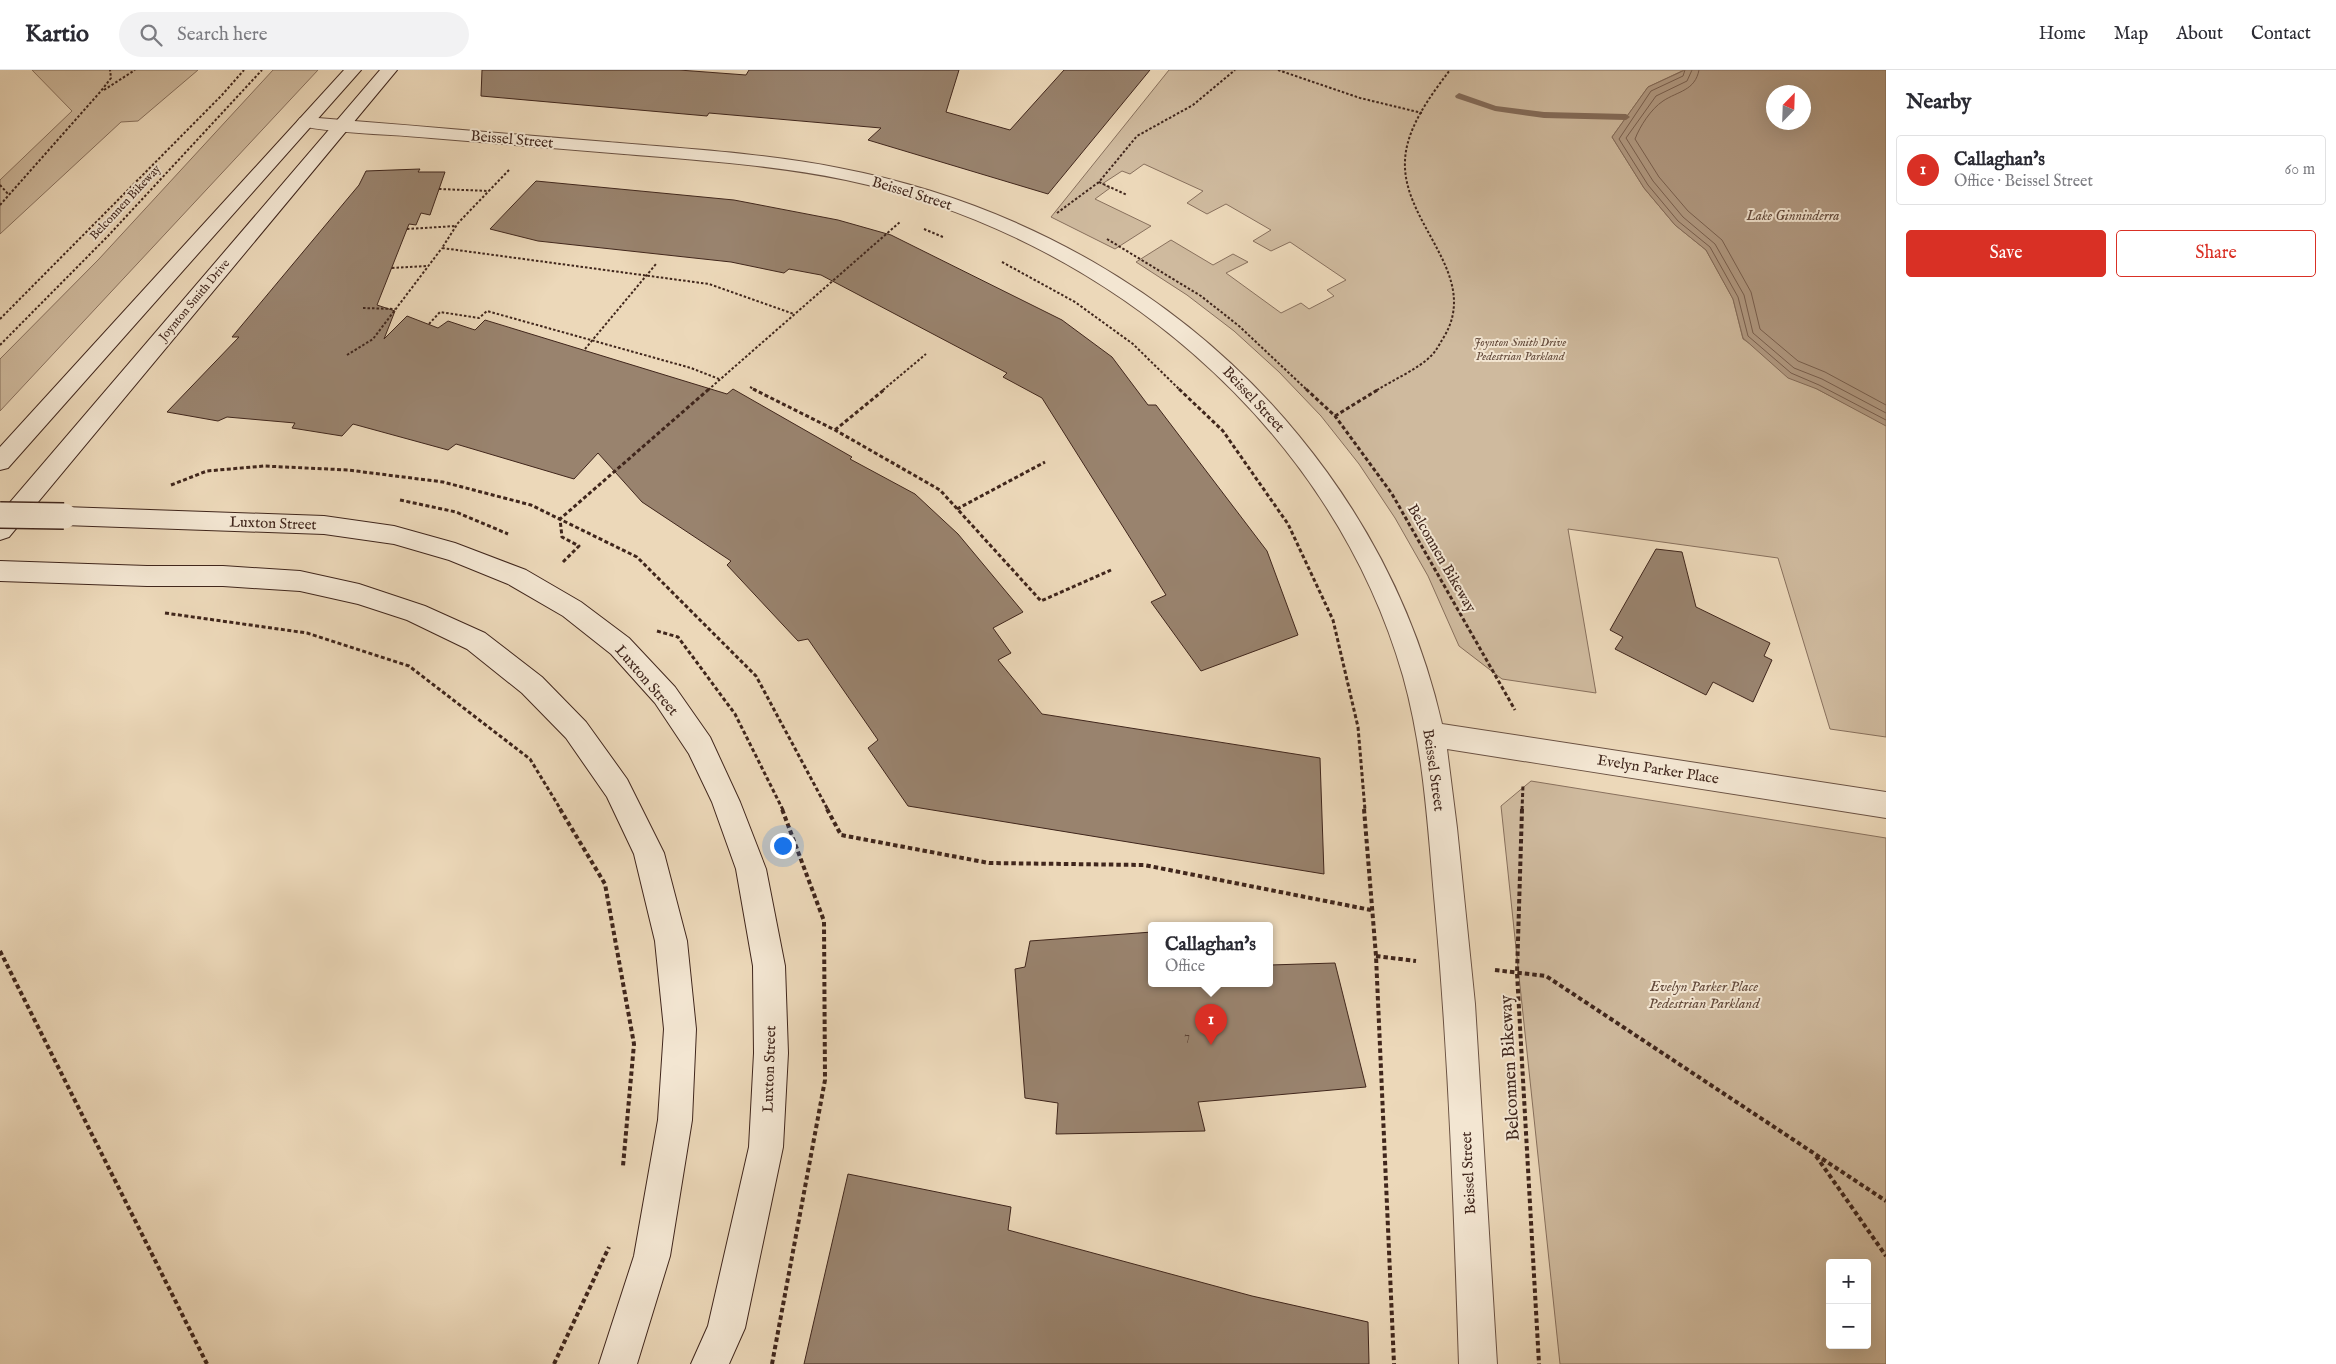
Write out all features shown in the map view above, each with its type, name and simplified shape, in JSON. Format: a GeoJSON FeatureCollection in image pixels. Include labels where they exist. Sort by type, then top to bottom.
{"type":"FeatureCollection","features":[{"type":"Feature","properties":{"kind":"main road"},"geometry":{"type":"LineString","coordinates":[[0,462],[353,70]]}},
{"type":"Feature","properties":{"kind":"main road","name":"Joynton Smith Drive"},"geometry":{"type":"LineString","coordinates":[[0,531],[390,70]]}},
{"type":"Feature","properties":{"kind":"main road","name":"Beissel Street"},"geometry":{"type":"LineString","coordinates":[[306,122],[765,160],[876,182],[927,196],[980,216],[1064,253],[1152,306],[1209,352],[1252,394],[1301,452],[1347,520],[1372,565],[1399,622],[1430,734],[1457,966],[1478,1364]]}},
{"type":"Feature","properties":{"kind":"main road","name":"Luxton Street"},"geometry":{"type":"LineString","coordinates":[[0,515],[324,525],[394,535],[455,552],[517,577],[572,609],[620,646],[665,695],[700,746],[726,802],[751,869],[769,966],[771,1053],[766,1147],[726,1328],[710,1364]]}},
{"type":"Feature","properties":{"kind":"main road"},"geometry":{"type":"LineString","coordinates":[[8,571],[147,576],[223,576],[300,581],[359,594],[416,613],[476,641],[532,685],[576,730],[617,788],[649,853],[671,941],[680,1029],[675,1120],[652,1256],[618,1364]]}},
{"type":"Feature","properties":{"kind":"main road","name":"Evelyn Parker Place"},"geometry":{"type":"LineString","coordinates":[[1430,734],[1886,805]]}},
{"type":"Feature","properties":{"kind":"main road"},"geometry":{"type":"LineString","coordinates":[[718,1364],[726,1328]]}},
{"type":"Feature","properties":{"kind":"path"},"geometry":{"type":"LineString","coordinates":[[0,205],[101,91],[111,78],[110,70]]}},
{"type":"Feature","properties":{"kind":"path"},"geometry":{"type":"LineString","coordinates":[[101,91],[135,70]]}},
{"type":"Feature","properties":{"kind":"path"},"geometry":{"type":"LineString","coordinates":[[0,319],[222,95],[244,70]]}},
{"type":"Feature","properties":{"kind":"path","name":"Belconnen Bikeway"},"geometry":{"type":"LineString","coordinates":[[0,345],[108,236],[262,70]]}},
{"type":"Feature","properties":{"kind":"path"},"geometry":{"type":"LineString","coordinates":[[1057,213],[1099,182],[1137,136],[1193,105],[1235,70]]}},
{"type":"Feature","properties":{"kind":"path"},"geometry":{"type":"LineString","coordinates":[[1278,70],[1360,98],[1422,113],[1432,93],[1450,70]]}},
{"type":"Feature","properties":{"kind":"path","name":"Belconnen Bikeway"},"geometry":{"type":"LineString","coordinates":[[1422,113],[1409,140],[1405,160],[1406,181],[1413,204],[1447,264],[1454,283],[1456,302],[1453,321],[1446,338],[1433,355],[1335,416],[1392,494],[1520,718]]}},
{"type":"Feature","properties":{"kind":"path"},"geometry":{"type":"LineString","coordinates":[[347,355],[373,339],[442,248],[456,226],[511,167]]}},
{"type":"Feature","properties":{"kind":"path"},"geometry":{"type":"LineString","coordinates":[[1099,182],[1127,195]]}},
{"type":"Feature","properties":{"kind":"path"},"geometry":{"type":"LineString","coordinates":[[0,185],[9,195]]}},
{"type":"Feature","properties":{"kind":"path"},"geometry":{"type":"LineString","coordinates":[[439,189],[489,191]]}},
{"type":"Feature","properties":{"kind":"path"},"geometry":{"type":"LineString","coordinates":[[560,519],[901,221],[892,218]]}},
{"type":"Feature","properties":{"kind":"path"},"geometry":{"type":"LineString","coordinates":[[407,229],[456,226]]}},
{"type":"Feature","properties":{"kind":"path"},"geometry":{"type":"LineString","coordinates":[[919,228],[946,238]]}},
{"type":"Feature","properties":{"kind":"path"},"geometry":{"type":"LineString","coordinates":[[442,248],[709,284],[794,314]]}},
{"type":"Feature","properties":{"kind":"path"},"geometry":{"type":"LineString","coordinates":[[999,260],[1075,302],[1133,344],[1223,431],[1288,524],[1333,620],[1356,717],[1376,956],[1394,1364]]}},
{"type":"Feature","properties":{"kind":"path"},"geometry":{"type":"LineString","coordinates":[[585,349],[656,264]]}},
{"type":"Feature","properties":{"kind":"path"},"geometry":{"type":"LineString","coordinates":[[392,268],[428,266]]}},
{"type":"Feature","properties":{"kind":"path"},"geometry":{"type":"LineString","coordinates":[[363,308],[395,309]]}},
{"type":"Feature","properties":{"kind":"path"},"geometry":{"type":"LineString","coordinates":[[429,324],[440,312],[479,318],[487,311],[692,368],[720,379]]}},
{"type":"Feature","properties":{"kind":"path"},"geometry":{"type":"LineString","coordinates":[[834,430],[926,354]]}},
{"type":"Feature","properties":{"kind":"path"},"geometry":{"type":"LineString","coordinates":[[750,387],[834,430],[940,490],[1041,600],[1111,570]]}},
{"type":"Feature","properties":{"kind":"path"},"geometry":{"type":"LineString","coordinates":[[957,509],[1045,462]]}},
{"type":"Feature","properties":{"kind":"path"},"geometry":{"type":"LineString","coordinates":[[168,486],[207,471],[264,466],[348,470],[443,482],[531,505],[637,557],[756,676],[841,835],[989,863],[1144,865],[1371,910]]}},
{"type":"Feature","properties":{"kind":"path"},"geometry":{"type":"LineString","coordinates":[[560,519],[562,537],[579,546],[563,562]]}},
{"type":"Feature","properties":{"kind":"path"},"geometry":{"type":"LineString","coordinates":[[155,611],[307,633],[409,666],[530,759],[606,884],[634,1044],[622,1171]]}},
{"type":"Feature","properties":{"kind":"path","name":"Belconnen Bikeway"},"geometry":{"type":"LineString","coordinates":[[1523,779],[1517,973],[1539,1364]]}},
{"type":"Feature","properties":{"kind":"path"},"geometry":{"type":"LineString","coordinates":[[0,951],[207,1364]]}},
{"type":"Feature","properties":{"kind":"path"},"geometry":{"type":"LineString","coordinates":[[1517,973],[1546,976],[1886,1201]]}},
{"type":"Feature","properties":{"kind":"path"},"geometry":{"type":"LineString","coordinates":[[1814,1154],[1886,1256]]}},
{"type":"Feature","properties":{"kind":"path"},"geometry":{"type":"LineString","coordinates":[[554,1364],[613,1238]]}},
{"type":"Feature","properties":{"kind":"green space"},"geometry":{"type":"Polygon","coordinates":[[[32,70],[198,70],[138,121],[121,122],[0,234],[0,180],[72,111],[32,70]]]}},
{"type":"Feature","properties":{"kind":"green space"},"geometry":{"type":"Polygon","coordinates":[[[273,70],[318,70],[0,411],[0,359],[99,259],[273,70]]]}},
{"type":"Feature","properties":{"kind":"green space","name":"Joynton Smith Drive Pedestrian Parkland"},"geometry":{"type":"Polygon","coordinates":[[[1169,70],[1684,70],[1648,87],[1612,137],[1644,188],[1675,225],[1706,250],[1733,299],[1743,339],[1817,389],[1844,403],[1886,417],[1886,737],[1830,729],[1778,558],[1568,529],[1596,693],[1502,679],[1459,646],[1428,576],[1395,518],[1359,464],[1321,416],[1279,372],[1234,331],[1187,295],[1136,262],[1171,240],[1213,265],[1233,254],[1248,262],[1226,273],[1281,313],[1301,303],[1309,309],[1334,296],[1327,290],[1346,280],[1290,242],[1271,251],[1253,241],[1271,230],[1226,204],[1207,214],[1187,203],[1203,191],[1144,164],[1130,174],[1122,171],[1102,184],[1110,188],[1095,199],[1151,226],[1115,249],[1051,217],[1169,70]]]}},
{"type":"Feature","properties":{"kind":"green space","name":"Evelyn Parker Place Pedestrian Parkland"},"geometry":{"type":"Polygon","coordinates":[[[1531,781],[1886,838],[1886,1364],[1560,1364],[1501,806],[1531,781]]]}},
{"type":"Feature","properties":{"kind":"water","name":"Lake Ginninderra"},"geometry":{"type":"Polygon","coordinates":[[[1685,70],[1886,70],[1886,426],[1817,389],[1788,378],[1743,338],[1733,299],[1706,250],[1675,225],[1644,188],[1612,137],[1648,87],[1685,70]]]}},
{"type":"Feature","properties":{"kind":"building"},"geometry":{"type":"Polygon","coordinates":[[[482,70],[679,70],[746,75],[749,70],[959,70],[946,112],[1010,130],[1064,70],[1150,70],[1048,194],[868,140],[881,128],[709,113],[707,116],[481,96],[482,70]]]}},
{"type":"Feature","properties":{"kind":"building"},"geometry":{"type":"Polygon","coordinates":[[[420,169],[418,172],[445,172],[430,215],[421,213],[416,225],[409,224],[377,305],[395,311],[384,339],[407,316],[438,328],[448,321],[475,330],[485,320],[727,394],[733,389],[852,457],[850,459],[915,494],[958,534],[1023,612],[993,628],[1011,653],[998,660],[1042,714],[1320,758],[1324,874],[908,806],[868,748],[878,740],[808,639],[798,641],[727,565],[731,561],[642,502],[598,453],[574,479],[456,444],[448,450],[353,424],[342,436],[292,428],[295,423],[227,417],[218,421],[167,412],[239,337],[232,337],[359,185],[366,171],[420,169]]]}},
{"type":"Feature","properties":{"kind":"building"},"geometry":{"type":"Polygon","coordinates":[[[536,181],[734,200],[838,220],[891,235],[1062,320],[1112,357],[1148,405],[1156,405],[1267,551],[1298,635],[1201,671],[1151,602],[1166,595],[1042,398],[1003,377],[1007,373],[821,275],[789,269],[784,273],[731,262],[538,241],[490,229],[536,181]]]}},
{"type":"Feature","properties":{"kind":"building"},"geometry":{"type":"Polygon","coordinates":[[[1656,549],[1682,552],[1696,607],[1770,643],[1764,656],[1772,660],[1753,702],[1713,682],[1706,695],[1615,649],[1623,637],[1610,630],[1656,549]]]}},
{"type":"Feature","properties":{"kind":"building"},"geometry":{"type":"Polygon","coordinates":[[[1148,932],[1148,987],[1273,987],[1273,965],[1335,963],[1366,1087],[1198,1102],[1205,1131],[1056,1134],[1058,1103],[1025,1098],[1015,969],[1025,967],[1030,941],[1148,932]]]}},
{"type":"Feature","properties":{"kind":"building"},"geometry":{"type":"Polygon","coordinates":[[[848,1174],[1011,1207],[1008,1230],[1252,1296],[1368,1322],[1369,1364],[804,1364],[848,1174]]]}},
{"type":"Feature","properties":{"kind":"waterway"},"geometry":{"type":"LineString","coordinates":[[1459,96],[1495,108],[1544,115],[1626,117]]}},
{"type":"Feature","properties":{"kind":"place","name":"Callaghan's"},"geometry":{"type":"Point","coordinates":[1211,1045]}}]}
